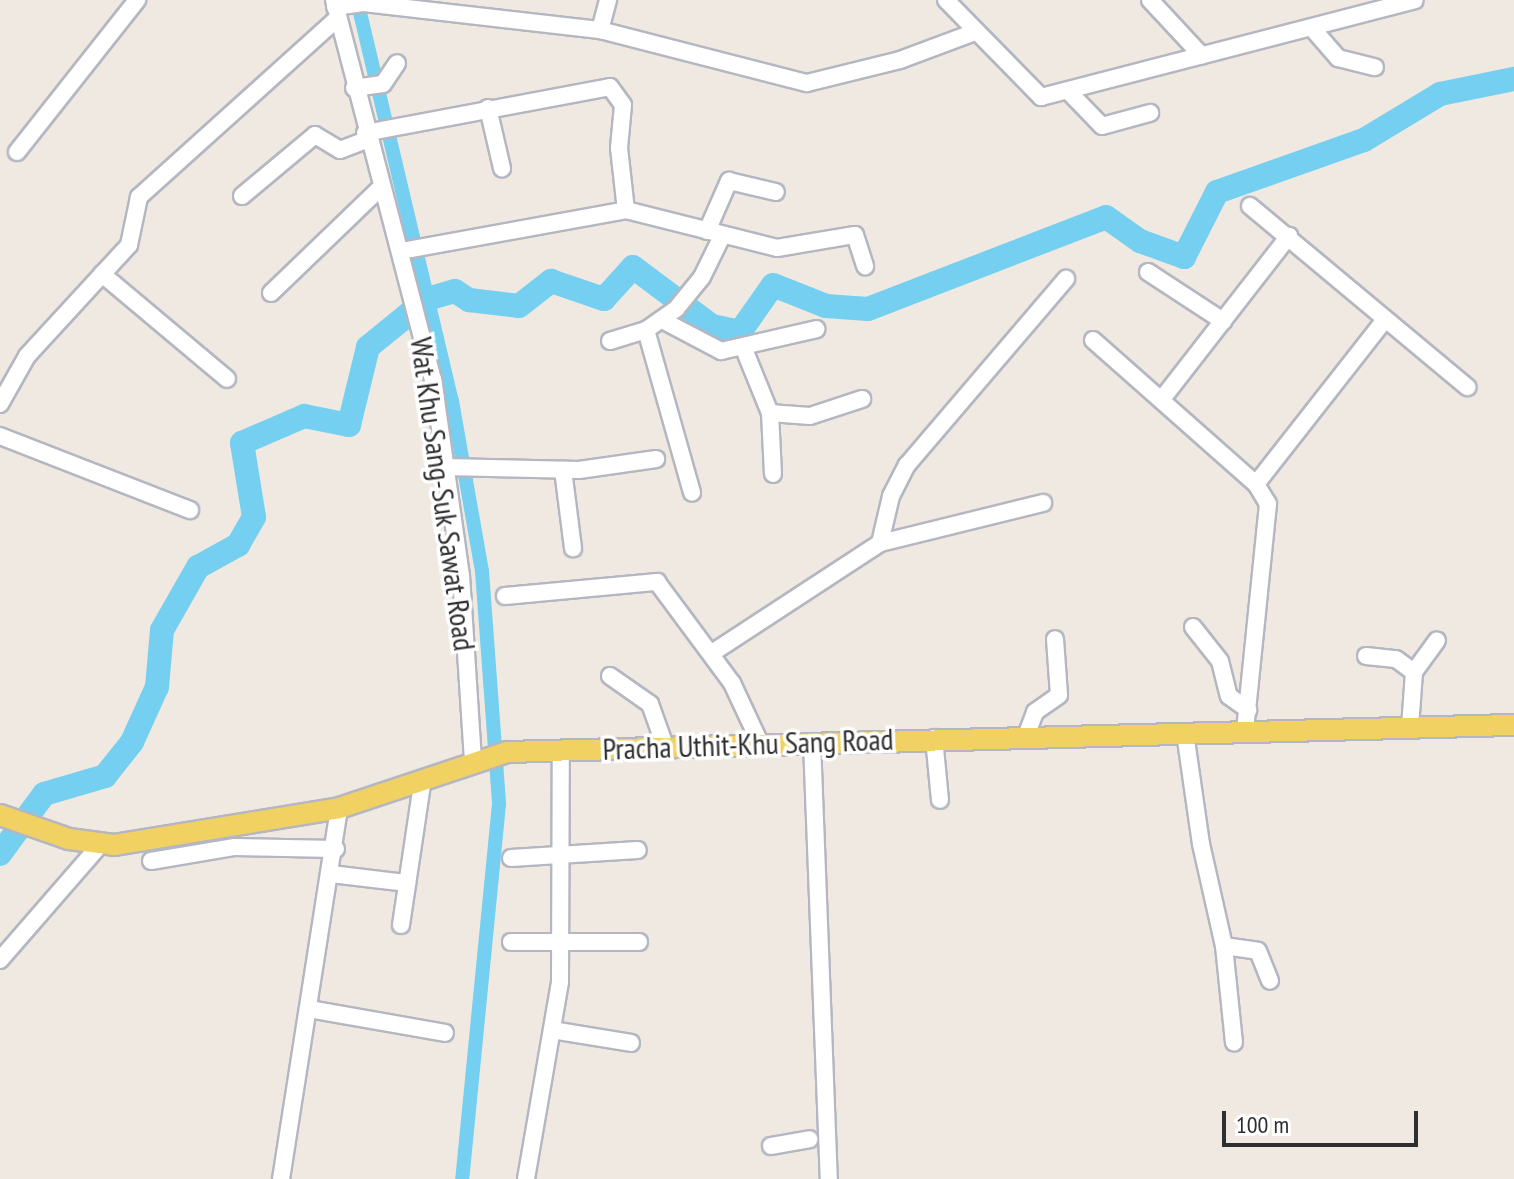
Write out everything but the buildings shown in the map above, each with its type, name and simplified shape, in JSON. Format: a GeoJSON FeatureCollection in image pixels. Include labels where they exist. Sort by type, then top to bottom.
{"type":"FeatureCollection","features":[{"type":"Feature","properties":{"kind":"main road","name":"Pracha Uthit-Khu Sang Road"},"geometry":{"type":"LineString","coordinates":[[2,816],[101,844],[339,808],[422,784],[490,755],[760,743],[1514,725]]}},
{"type":"Feature","properties":{"kind":"street"},"geometry":{"type":"LineString","coordinates":[[17,152],[137,0]]}},
{"type":"Feature","properties":{"kind":"street"},"geometry":{"type":"LineString","coordinates":[[600,30],[608,0]]}},
{"type":"Feature","properties":{"kind":"street"},"geometry":{"type":"LineString","coordinates":[[946,0],[1035,93],[1069,92],[1415,0]]}},
{"type":"Feature","properties":{"kind":"street"},"geometry":{"type":"LineString","coordinates":[[1150,0],[1202,56]]}},
{"type":"Feature","properties":{"kind":"street"},"geometry":{"type":"LineString","coordinates":[[0,404],[27,356],[133,238],[139,197],[292,63],[343,10],[600,30],[807,83],[900,60],[975,32]]}},
{"type":"Feature","properties":{"kind":"street","name":"Wat Khu Sang-Suk Sawat Road"},"geometry":{"type":"LineString","coordinates":[[343,10],[366,87],[375,132],[379,189],[401,251],[458,466],[461,575],[490,755]]}},
{"type":"Feature","properties":{"kind":"street"},"geometry":{"type":"LineString","coordinates":[[1312,28],[1338,58],[1375,67]]}},
{"type":"Feature","properties":{"kind":"street"},"geometry":{"type":"LineString","coordinates":[[366,87],[389,80],[397,63]]}},
{"type":"Feature","properties":{"kind":"street"},"geometry":{"type":"LineString","coordinates":[[242,196],[315,135],[340,150],[375,132],[603,86],[617,91],[623,105],[619,148],[626,210]]}},
{"type":"Feature","properties":{"kind":"street"},"geometry":{"type":"LineString","coordinates":[[1069,92],[1102,126],[1150,113]]}},
{"type":"Feature","properties":{"kind":"street"},"geometry":{"type":"LineString","coordinates":[[488,108],[502,168]]}},
{"type":"Feature","properties":{"kind":"street"},"geometry":{"type":"LineString","coordinates":[[610,341],[646,330],[676,309],[689,292],[715,233],[729,181],[776,192]]}},
{"type":"Feature","properties":{"kind":"street"},"geometry":{"type":"LineString","coordinates":[[271,293],[379,189]]}},
{"type":"Feature","properties":{"kind":"street"},"geometry":{"type":"LineString","coordinates":[[1250,206],[1289,236],[1384,321],[1467,387]]}},
{"type":"Feature","properties":{"kind":"street"},"geometry":{"type":"LineString","coordinates":[[401,251],[626,210],[777,248],[855,235],[865,266]]}},
{"type":"Feature","properties":{"kind":"street"},"geometry":{"type":"LineString","coordinates":[[1162,399],[1289,236]]}},
{"type":"Feature","properties":{"kind":"street"},"geometry":{"type":"LineString","coordinates":[[1148,272],[1223,321]]}},
{"type":"Feature","properties":{"kind":"street"},"geometry":{"type":"LineString","coordinates":[[102,274],[227,379]]}},
{"type":"Feature","properties":{"kind":"street"},"geometry":{"type":"LineString","coordinates":[[880,543],[891,496],[907,465],[1066,279]]}},
{"type":"Feature","properties":{"kind":"street"},"geometry":{"type":"LineString","coordinates":[[662,320],[703,346],[744,349],[817,329]]}},
{"type":"Feature","properties":{"kind":"street"},"geometry":{"type":"LineString","coordinates":[[1256,484],[1384,321]]}},
{"type":"Feature","properties":{"kind":"street"},"geometry":{"type":"LineString","coordinates":[[646,330],[692,493]]}},
{"type":"Feature","properties":{"kind":"street"},"geometry":{"type":"LineString","coordinates":[[1093,340],[1256,484],[1270,514],[1245,732]]}},
{"type":"Feature","properties":{"kind":"street"},"geometry":{"type":"LineString","coordinates":[[744,349],[770,413],[773,474]]}},
{"type":"Feature","properties":{"kind":"street"},"geometry":{"type":"LineString","coordinates":[[770,413],[810,416],[862,399]]}},
{"type":"Feature","properties":{"kind":"street"},"geometry":{"type":"LineString","coordinates":[[0,436],[190,510]]}},
{"type":"Feature","properties":{"kind":"street"},"geometry":{"type":"LineString","coordinates":[[458,466],[563,470],[656,459]]}},
{"type":"Feature","properties":{"kind":"street"},"geometry":{"type":"LineString","coordinates":[[563,470],[573,548]]}},
{"type":"Feature","properties":{"kind":"street"},"geometry":{"type":"LineString","coordinates":[[712,653],[880,543],[1043,503]]}},
{"type":"Feature","properties":{"kind":"street"},"geometry":{"type":"LineString","coordinates":[[505,596],[657,582],[712,653],[760,743]]}},
{"type":"Feature","properties":{"kind":"street"},"geometry":{"type":"LineString","coordinates":[[1193,627],[1220,661],[1229,696],[1248,710]]}},
{"type":"Feature","properties":{"kind":"street"},"geometry":{"type":"LineString","coordinates":[[1026,736],[1035,712],[1059,695],[1055,639]]}},
{"type":"Feature","properties":{"kind":"street"},"geometry":{"type":"LineString","coordinates":[[1410,728],[1414,672],[1437,640]]}},
{"type":"Feature","properties":{"kind":"street"},"geometry":{"type":"LineString","coordinates":[[1366,656],[1396,659],[1414,672]]}},
{"type":"Feature","properties":{"kind":"street"},"geometry":{"type":"LineString","coordinates":[[610,676],[650,704],[665,746]]}},
{"type":"Feature","properties":{"kind":"street"},"geometry":{"type":"LineString","coordinates":[[1185,733],[1193,803],[1224,946],[1234,1042]]}},
{"type":"Feature","properties":{"kind":"street"},"geometry":{"type":"LineString","coordinates":[[934,738],[940,800]]}},
{"type":"Feature","properties":{"kind":"street"},"geometry":{"type":"LineString","coordinates":[[812,742],[818,1137],[829,1179]]}},
{"type":"Feature","properties":{"kind":"street"},"geometry":{"type":"LineString","coordinates":[[526,1179],[552,1030],[563,941],[561,751]]}},
{"type":"Feature","properties":{"kind":"street"},"geometry":{"type":"LineString","coordinates":[[401,925],[422,784]]}},
{"type":"Feature","properties":{"kind":"street"},"geometry":{"type":"LineString","coordinates":[[281,1179],[336,849],[339,808]]}},
{"type":"Feature","properties":{"kind":"street"},"geometry":{"type":"LineString","coordinates":[[0,960],[101,844]]}},
{"type":"Feature","properties":{"kind":"street"},"geometry":{"type":"LineString","coordinates":[[151,861],[235,847],[336,849]]}},
{"type":"Feature","properties":{"kind":"street"},"geometry":{"type":"LineString","coordinates":[[511,858],[638,850]]}},
{"type":"Feature","properties":{"kind":"street"},"geometry":{"type":"LineString","coordinates":[[331,874],[407,883]]}},
{"type":"Feature","properties":{"kind":"street"},"geometry":{"type":"LineString","coordinates":[[511,942],[639,942]]}},
{"type":"Feature","properties":{"kind":"street"},"geometry":{"type":"LineString","coordinates":[[1224,946],[1258,951],[1270,981]]}},
{"type":"Feature","properties":{"kind":"street"},"geometry":{"type":"LineString","coordinates":[[309,1009],[445,1033]]}},
{"type":"Feature","properties":{"kind":"street"},"geometry":{"type":"LineString","coordinates":[[552,1030],[631,1043]]}},
{"type":"Feature","properties":{"kind":"street"},"geometry":{"type":"LineString","coordinates":[[771,1146],[818,1137]]}},
{"type":"Feature","properties":{"kind":"waterway"},"geometry":{"type":"LineString","coordinates":[[357,0],[452,401],[482,571],[499,804],[462,1179]]}},
{"type":"Feature","properties":{"kind":"waterway"},"geometry":{"type":"LineString","coordinates":[[0,854],[44,794],[105,776],[132,742],[157,687],[162,630],[198,567],[238,545],[254,517],[242,443],[304,416],[349,425],[368,347],[427,299],[455,291],[469,300],[519,306],[551,281],[604,299],[633,267],[712,326],[740,332],[773,285],[826,306],[868,309],[1106,217],[1140,241],[1184,257],[1217,192],[1364,140],[1440,94],[1514,79]]}}]}
